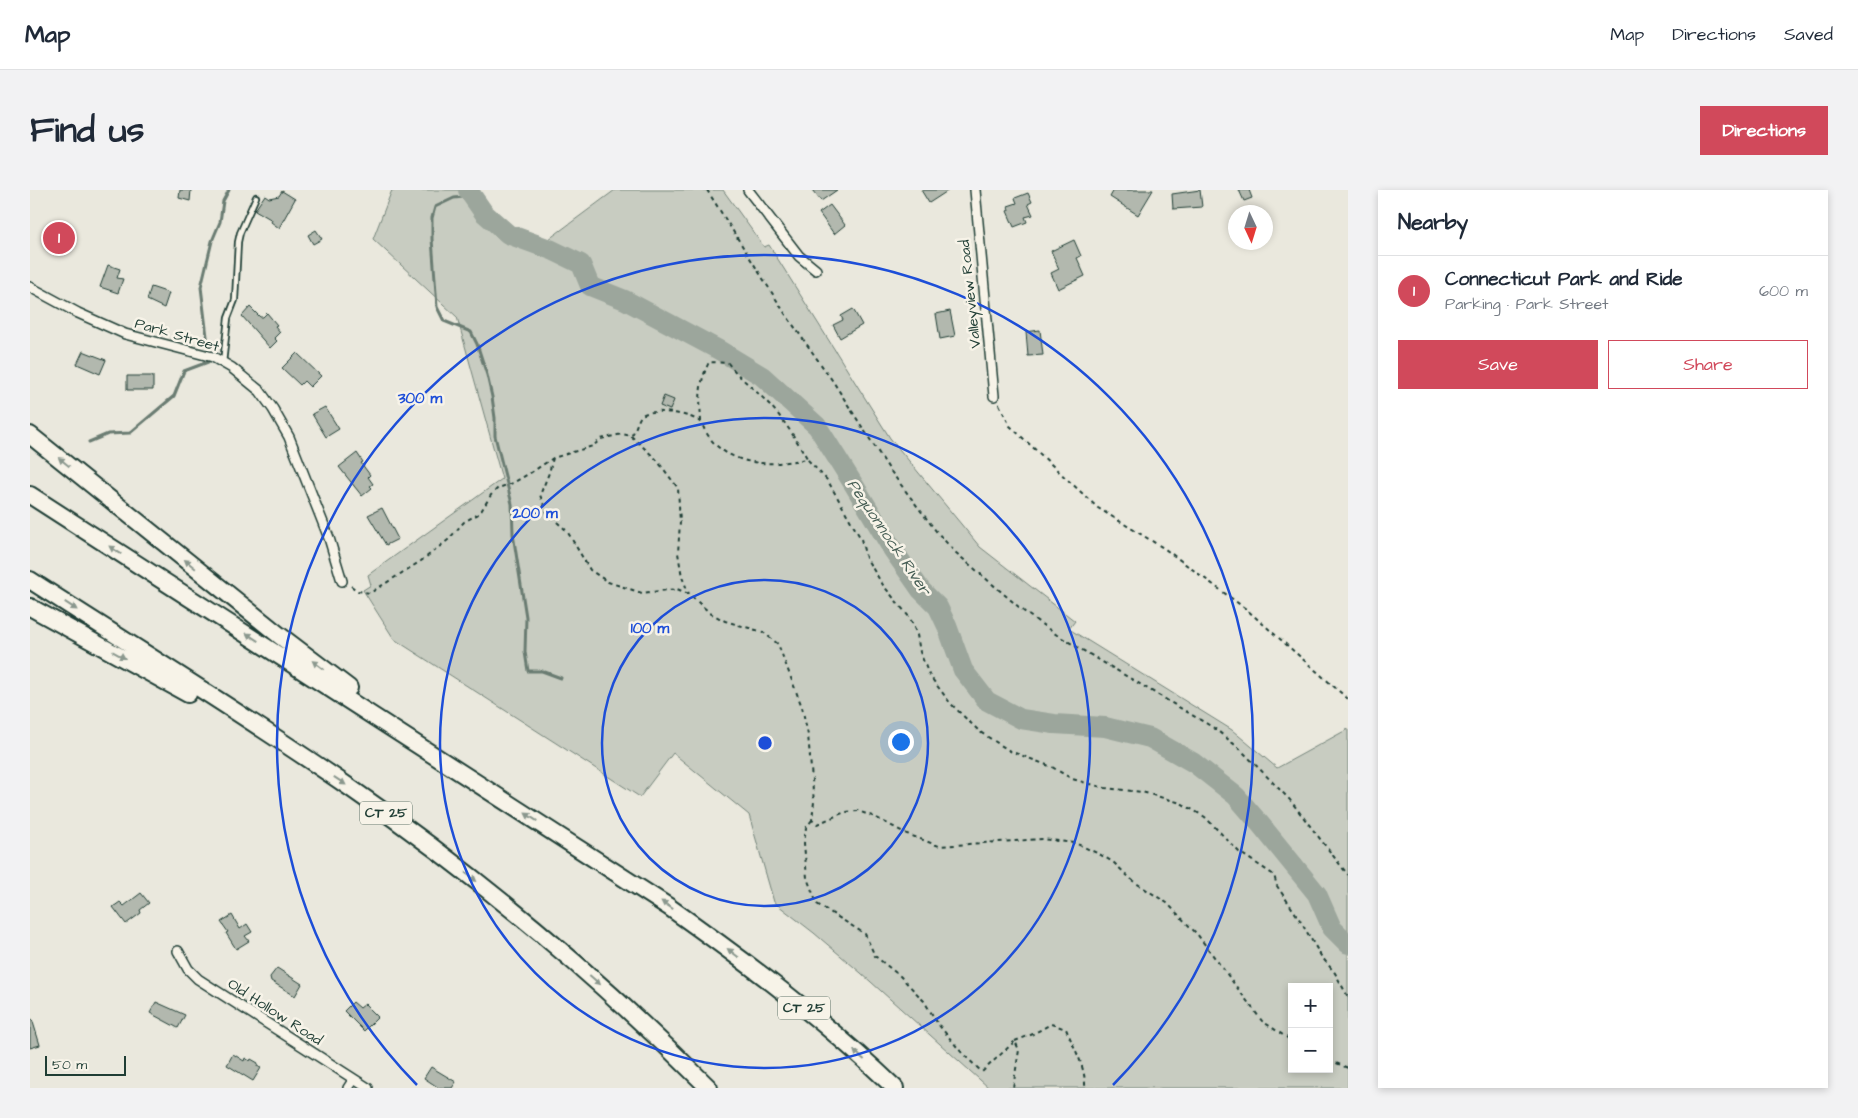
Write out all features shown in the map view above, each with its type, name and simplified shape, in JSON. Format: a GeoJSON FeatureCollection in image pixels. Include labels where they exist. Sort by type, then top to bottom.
{"type":"FeatureCollection","features":[{"type":"Feature","properties":{"kind":"highway"},"geometry":{"type":"LineString","coordinates":[[30,435],[279,635],[470,777]]}},
{"type":"Feature","properties":{"kind":"highway","name":"CT 25"},"geometry":{"type":"LineString","coordinates":[[30,495],[669,907],[728,948],[809,1012],[895,1088]]}},
{"type":"Feature","properties":{"kind":"highway","name":"CT 25"},"geometry":{"type":"LineString","coordinates":[[30,580],[316,765],[414,834],[511,909],[612,995],[709,1088]]}},
{"type":"Feature","properties":{"kind":"highway"},"geometry":{"type":"LineString","coordinates":[[30,607],[316,765]]}},
{"type":"Feature","properties":{"kind":"street"},"geometry":{"type":"LineString","coordinates":[[748,190],[799,256],[816,270]]}},
{"type":"Feature","properties":{"kind":"street","name":"Valleyview Road"},"geometry":{"type":"LineString","coordinates":[[975,190],[994,396]]}},
{"type":"Feature","properties":{"kind":"street","name":"Park Street"},"geometry":{"type":"LineString","coordinates":[[30,287],[68,308],[125,334],[213,357],[260,391],[273,409],[288,437],[329,538],[342,581]]}},
{"type":"Feature","properties":{"kind":"street","name":"Old Hollow Road"},"geometry":{"type":"LineString","coordinates":[[178,950],[188,969],[198,979],[368,1088]]}},
{"type":"Feature","properties":{"kind":"street"},"geometry":{"type":"LineString","coordinates":[[348,1088],[354,1079]]}},
{"type":"Feature","properties":{"kind":"lane"},"geometry":{"type":"LineString","coordinates":[[223,363],[228,318],[235,300],[236,253],[240,233],[256,197]]}},
{"type":"Feature","properties":{"kind":"path"},"geometry":{"type":"LineString","coordinates":[[707,190],[786,315],[832,380],[889,469],[936,531],[955,552],[1027,614],[1057,635],[1147,689],[1188,711],[1220,732],[1239,748],[1290,800],[1348,875]]}},
{"type":"Feature","properties":{"kind":"path"},"geometry":{"type":"LineString","coordinates":[[807,459],[784,463],[758,463],[735,457],[715,445],[701,422],[700,384],[709,362],[728,364],[735,373],[769,404],[794,435],[807,459],[828,482],[861,539],[866,558],[883,584],[910,618],[929,675],[951,704],[980,732],[1010,751],[1052,767],[1072,779],[1105,788],[1142,792],[1173,800],[1204,817],[1239,852],[1274,875],[1277,886],[1321,956],[1335,973],[1348,997]]}},
{"type":"Feature","properties":{"kind":"path"},"geometry":{"type":"LineString","coordinates":[[994,396],[1010,426],[1098,508],[1165,549],[1246,609],[1348,699]]}},
{"type":"Feature","properties":{"kind":"path"},"geometry":{"type":"LineString","coordinates":[[631,436],[636,430],[641,417],[648,412],[684,415],[701,422]]}},
{"type":"Feature","properties":{"kind":"path"},"geometry":{"type":"LineString","coordinates":[[342,581],[358,591],[370,593],[421,561],[448,540],[464,522],[480,514],[491,495],[498,488],[513,483],[542,467],[553,458],[593,446],[601,439],[622,434],[631,436],[656,459],[678,488],[680,522],[678,553],[682,577],[689,594]]}},
{"type":"Feature","properties":{"kind":"path"},"geometry":{"type":"LineString","coordinates":[[553,458],[550,473],[540,495],[547,513],[567,531],[590,570],[608,582],[642,592],[677,589],[689,594],[725,621],[763,632],[778,644],[802,707],[808,734],[814,802],[812,820],[806,828],[805,852],[807,878],[817,904],[865,934],[875,956],[900,976],[924,1001],[938,1024],[962,1053],[982,1072],[1015,1041],[1051,1024],[1066,1029],[1078,1056],[1085,1079],[1085,1088]]}},
{"type":"Feature","properties":{"kind":"path"},"geometry":{"type":"LineString","coordinates":[[812,820],[817,824],[845,812],[858,812],[875,817],[907,834],[939,846],[1042,839],[1075,843],[1099,854],[1112,862],[1133,881],[1167,903],[1197,934],[1262,1021],[1288,1038]]}},
{"type":"Feature","properties":{"kind":"path"},"geometry":{"type":"LineString","coordinates":[[1013,1088],[1019,1050],[1015,1041]]}},
{"type":"Feature","properties":{"kind":"path"},"geometry":{"type":"LineString","coordinates":[[1333,1062],[1348,1068]]}},
{"type":"Feature","properties":{"kind":"shaded area"},"geometry":{"type":"Polygon","coordinates":[[[392,190],[468,190],[522,236],[549,239],[615,190],[723,190],[764,247],[769,245],[890,438],[980,547],[1075,621],[1069,629],[1232,730],[1277,768],[1348,729],[1348,1088],[989,1088],[861,973],[774,902],[749,815],[673,753],[640,797],[394,639],[363,590],[371,585],[368,575],[502,479],[457,317],[373,239],[392,190]]]}},
{"type":"Feature","properties":{"kind":"building"},"geometry":{"type":"Polygon","coordinates":[[[180,190],[191,190],[190,201],[179,198],[180,190]]]}},
{"type":"Feature","properties":{"kind":"building"},"geometry":{"type":"Polygon","coordinates":[[[812,190],[837,190],[821,201],[812,190]]]}},
{"type":"Feature","properties":{"kind":"building"},"geometry":{"type":"Polygon","coordinates":[[[921,190],[949,190],[929,203],[921,190]]]}},
{"type":"Feature","properties":{"kind":"building"},"geometry":{"type":"Polygon","coordinates":[[[1114,190],[1153,190],[1138,215],[1110,197],[1114,190]]]}},
{"type":"Feature","properties":{"kind":"building"},"geometry":{"type":"Polygon","coordinates":[[[1200,190],[1202,207],[1173,209],[1172,194],[1200,190]]]}},
{"type":"Feature","properties":{"kind":"building"},"geometry":{"type":"Polygon","coordinates":[[[1239,190],[1249,190],[1252,198],[1244,201],[1239,190]]]}},
{"type":"Feature","properties":{"kind":"building"},"geometry":{"type":"Polygon","coordinates":[[[282,191],[295,199],[279,228],[271,222],[272,220],[255,210],[265,195],[269,198],[279,196],[282,191]]]}},
{"type":"Feature","properties":{"kind":"building"},"geometry":{"type":"Polygon","coordinates":[[[1028,193],[1032,202],[1028,204],[1033,215],[1025,217],[1027,222],[1014,227],[1007,211],[1009,210],[1008,206],[1017,203],[1015,198],[1028,193]]]}},
{"type":"Feature","properties":{"kind":"building"},"geometry":{"type":"Polygon","coordinates":[[[830,205],[845,225],[834,234],[819,213],[830,205]]]}},
{"type":"Feature","properties":{"kind":"building"},"geometry":{"type":"Polygon","coordinates":[[[316,230],[322,239],[313,244],[308,235],[316,230]]]}},
{"type":"Feature","properties":{"kind":"building"},"geometry":{"type":"Polygon","coordinates":[[[1074,240],[1081,256],[1077,258],[1085,276],[1058,289],[1051,273],[1059,269],[1051,251],[1074,240]]]}},
{"type":"Feature","properties":{"kind":"building"},"geometry":{"type":"Polygon","coordinates":[[[108,265],[120,269],[117,278],[123,279],[118,293],[100,287],[108,265]]]}},
{"type":"Feature","properties":{"kind":"building"},"geometry":{"type":"Polygon","coordinates":[[[151,287],[169,293],[164,308],[147,300],[151,287]]]}},
{"type":"Feature","properties":{"kind":"building"},"geometry":{"type":"Polygon","coordinates":[[[250,307],[260,317],[267,313],[277,325],[275,326],[280,332],[274,338],[277,341],[270,348],[242,316],[250,307]]]}},
{"type":"Feature","properties":{"kind":"building"},"geometry":{"type":"Polygon","coordinates":[[[853,309],[862,325],[840,338],[833,325],[843,320],[841,316],[853,309]]]}},
{"type":"Feature","properties":{"kind":"building"},"geometry":{"type":"Polygon","coordinates":[[[950,311],[955,336],[940,339],[936,314],[950,311]]]}},
{"type":"Feature","properties":{"kind":"building"},"geometry":{"type":"Polygon","coordinates":[[[1040,330],[1043,355],[1028,356],[1026,332],[1040,330]]]}},
{"type":"Feature","properties":{"kind":"building"},"geometry":{"type":"Polygon","coordinates":[[[83,351],[106,360],[100,374],[77,364],[83,351]]]}},
{"type":"Feature","properties":{"kind":"building"},"geometry":{"type":"Polygon","coordinates":[[[297,353],[321,376],[310,387],[304,381],[300,385],[282,368],[297,353]]]}},
{"type":"Feature","properties":{"kind":"building"},"geometry":{"type":"Polygon","coordinates":[[[127,376],[153,376],[153,390],[127,390],[127,376]]]}},
{"type":"Feature","properties":{"kind":"building"},"geometry":{"type":"Polygon","coordinates":[[[664,396],[674,400],[670,410],[660,406],[664,396]]]}},
{"type":"Feature","properties":{"kind":"building"},"geometry":{"type":"Polygon","coordinates":[[[325,407],[339,429],[326,437],[312,414],[325,407]]]}},
{"type":"Feature","properties":{"kind":"building"},"geometry":{"type":"Polygon","coordinates":[[[357,453],[373,484],[370,486],[372,488],[362,496],[339,467],[357,453]]]}},
{"type":"Feature","properties":{"kind":"building"},"geometry":{"type":"Polygon","coordinates":[[[382,508],[398,539],[386,545],[368,515],[382,508]]]}},
{"type":"Feature","properties":{"kind":"building"},"geometry":{"type":"Polygon","coordinates":[[[141,893],[149,903],[140,910],[141,913],[126,924],[113,907],[120,902],[124,906],[141,893]]]}},
{"type":"Feature","properties":{"kind":"building"},"geometry":{"type":"Polygon","coordinates":[[[232,915],[240,929],[247,924],[252,932],[245,936],[249,941],[236,949],[221,922],[232,915]]]}},
{"type":"Feature","properties":{"kind":"building"},"geometry":{"type":"Polygon","coordinates":[[[277,968],[302,984],[295,996],[271,981],[270,977],[277,968]]]}},
{"type":"Feature","properties":{"kind":"building"},"geometry":{"type":"Polygon","coordinates":[[[156,1002],[185,1015],[178,1028],[150,1013],[156,1002]]]}},
{"type":"Feature","properties":{"kind":"building"},"geometry":{"type":"Polygon","coordinates":[[[353,1002],[360,1008],[365,1004],[378,1017],[364,1031],[344,1011],[353,1002]]]}},
{"type":"Feature","properties":{"kind":"building"},"geometry":{"type":"Polygon","coordinates":[[[30,1019],[32,1019],[40,1045],[30,1048],[30,1019]]]}},
{"type":"Feature","properties":{"kind":"building"},"geometry":{"type":"Polygon","coordinates":[[[233,1054],[244,1061],[245,1058],[258,1063],[257,1066],[261,1068],[253,1081],[227,1065],[233,1054]]]}},
{"type":"Feature","properties":{"kind":"building"},"geometry":{"type":"Polygon","coordinates":[[[431,1067],[456,1082],[452,1088],[439,1088],[424,1078],[431,1067]]]}},
{"type":"Feature","properties":{"kind":"waterway"},"geometry":{"type":"LineString","coordinates":[[89,442],[108,434],[130,433],[174,396],[184,371],[208,362],[208,345],[201,287],[212,241],[220,222],[223,201],[229,190]]}},
{"type":"Feature","properties":{"kind":"waterway","name":"Pequonnock River"},"geometry":{"type":"LineString","coordinates":[[468,190],[484,213],[508,234],[552,250],[581,264],[590,286],[625,300],[719,350],[762,376],[817,426],[893,550],[921,590],[938,607],[963,670],[987,701],[1021,719],[1054,724],[1105,727],[1150,738],[1194,763],[1236,796],[1261,825],[1317,894],[1332,928],[1348,944]]}},
{"type":"Feature","properties":{"kind":"waterway"},"geometry":{"type":"LineString","coordinates":[[473,196],[454,198],[435,207],[432,218],[432,239],[437,307],[444,321],[471,332],[487,375],[495,418],[495,436],[512,504],[513,534],[526,617],[525,652],[528,671],[542,671],[561,678]]}},
{"type":"Feature","properties":{"kind":"place","name":"Connecticut Park and Ride"},"geometry":{"type":"Point","coordinates":[59,238]}}]}
